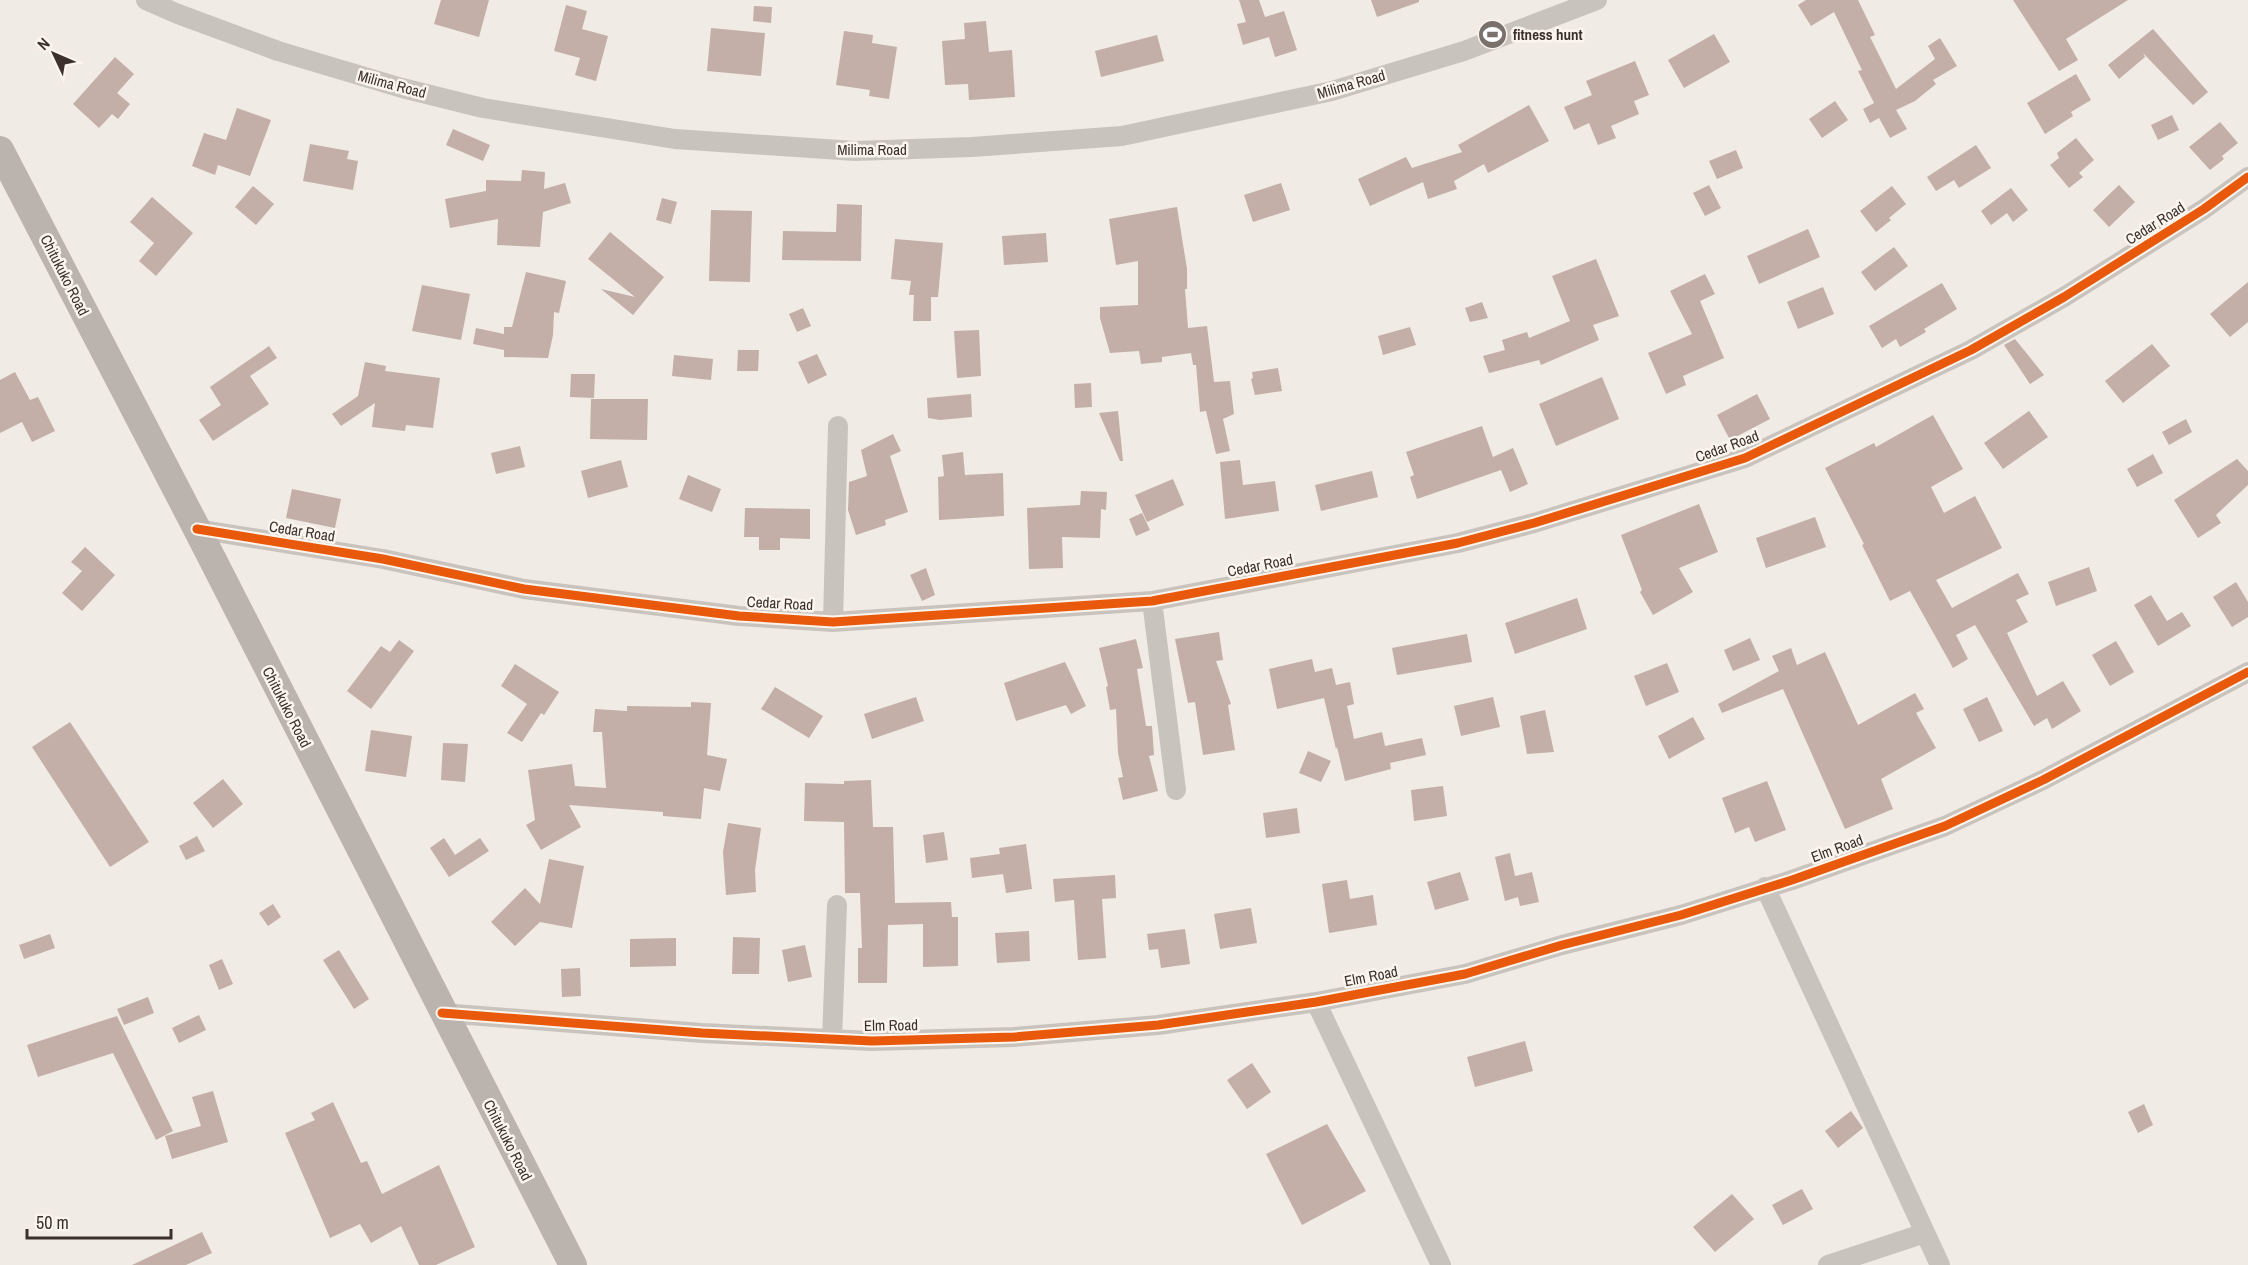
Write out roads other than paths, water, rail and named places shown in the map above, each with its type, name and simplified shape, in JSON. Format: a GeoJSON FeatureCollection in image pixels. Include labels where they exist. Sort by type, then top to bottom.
{"type":"FeatureCollection","features":[{"type":"Feature","properties":{"kind":"street","name":"Milima Road"},"geometry":{"type":"LineString","coordinates":[[146,0],[278,51],[402,88],[483,108],[675,139],[855,151],[972,147],[1122,136],[1332,91],[1464,51],[1597,0]]}},
{"type":"Feature","properties":{"kind":"street","name":"Chitukuko Road"},"geometry":{"type":"LineString","coordinates":[[0,150],[573,1265]]}},
{"type":"Feature","properties":{"kind":"street","name":"Cedar Road"},"geometry":{"type":"LineString","coordinates":[[197,530],[383,559],[524,589],[739,616],[833,622],[1152,601],[1458,543],[1534,524],[1746,458],[1981,344],[2064,297],[2204,209],[2248,177]]}},
{"type":"Feature","properties":{"kind":"street"},"geometry":{"type":"LineString","coordinates":[[833,622],[838,426]]}},
{"type":"Feature","properties":{"kind":"street"},"geometry":{"type":"LineString","coordinates":[[1152,601],[1176,790]]}},
{"type":"Feature","properties":{"kind":"street","name":"Elm Road"},"geometry":{"type":"LineString","coordinates":[[442,1013],[702,1033],[872,1041],[1014,1037],[1158,1025],[1316,1002],[1465,974],[1562,945],[1681,915],[1792,880],[1945,826],[2043,780],[2248,672]]}},
{"type":"Feature","properties":{"kind":"street"},"geometry":{"type":"LineString","coordinates":[[1765,887],[1940,1265]]}},
{"type":"Feature","properties":{"kind":"street"},"geometry":{"type":"LineString","coordinates":[[832,1039],[837,905]]}},
{"type":"Feature","properties":{"kind":"street"},"geometry":{"type":"LineString","coordinates":[[1316,1002],[1441,1265]]}},
{"type":"Feature","properties":{"kind":"street"},"geometry":{"type":"LineString","coordinates":[[1828,1265],[1925,1233]]}},
{"type":"Feature","properties":{"kind":"place","name":"fitness hunt"},"geometry":{"type":"Point","coordinates":[1492,34]}}]}
